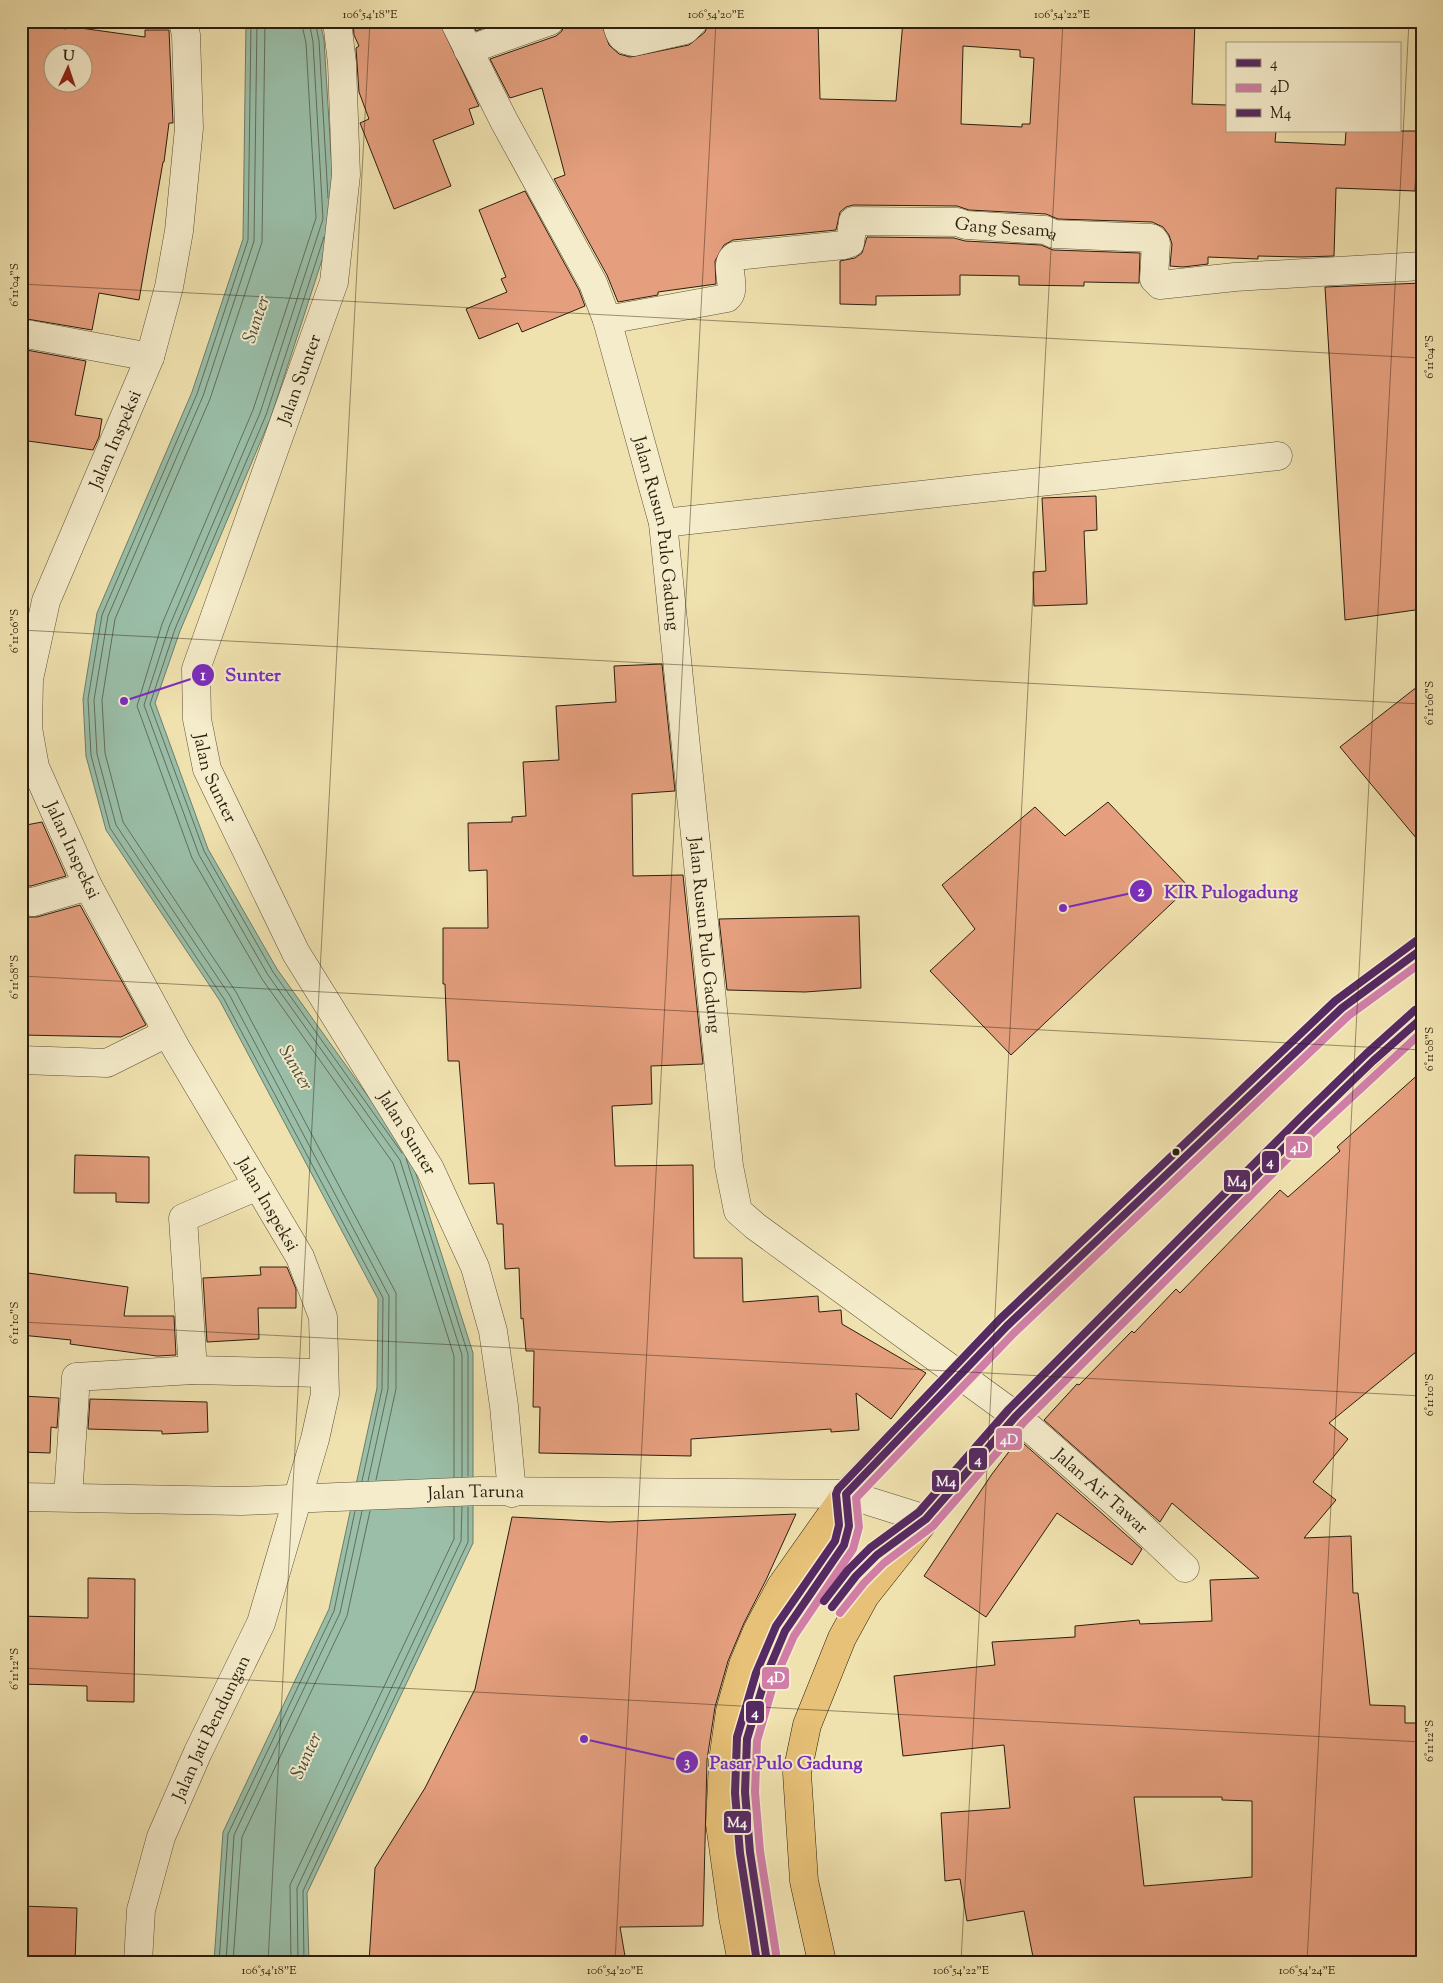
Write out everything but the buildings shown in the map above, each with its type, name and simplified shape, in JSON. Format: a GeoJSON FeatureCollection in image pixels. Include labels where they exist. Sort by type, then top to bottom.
{"type":"FeatureCollection","features":[{"type":"Feature","properties":{"kind":"main road"},"geometry":{"type":"LineString","coordinates":[[742,1962],[732,1917],[720,1824],[721,1780],[730,1711],[743,1665],[758,1629],[781,1586],[846,1494],[1007,1326],[1342,1008],[1422,949]]}},
{"type":"Feature","properties":{"kind":"main road"},"geometry":{"type":"LineString","coordinates":[[822,1962],[804,1881],[797,1773],[807,1725],[842,1638],[865,1596],[926,1518],[1016,1416],[1308,1124],[1373,1061],[1422,1018]]}},
{"type":"Feature","properties":{"kind":"street","name":"Jalan Inspeksi"},"geometry":{"type":"LineString","coordinates":[[183,21],[186,35],[189,128],[180,231],[169,287],[150,357],[46,600],[29,679],[28,728],[35,768],[88,886],[167,1033],[300,1257],[323,1317],[325,1394],[298,1498]]}},
{"type":"Feature","properties":{"kind":"street","name":"Jalan Sunter"},"geometry":{"type":"LineString","coordinates":[[337,21],[342,63],[346,175],[334,282],[196,670],[197,719],[207,769],[296,953],[430,1169],[475,1267],[493,1331],[504,1406],[512,1492]]}},
{"type":"Feature","properties":{"kind":"street","name":"Jalan Rusun Pulo Gadung"},"geometry":{"type":"LineString","coordinates":[[454,21],[504,121],[592,283],[607,320],[663,523],[729,1166],[738,1211],[755,1226],[1016,1416]]}},
{"type":"Feature","properties":{"kind":"street"},"geometry":{"type":"LineString","coordinates":[[468,50],[550,21]]}},
{"type":"Feature","properties":{"kind":"street"},"geometry":{"type":"LineString","coordinates":[[616,21],[620,36],[625,41],[632,42],[685,30],[694,21]]}},
{"type":"Feature","properties":{"kind":"street","name":"Gang Sesama"},"geometry":{"type":"LineString","coordinates":[[607,320],[727,298],[731,291],[730,262],[735,256],[844,245],[852,239],[853,221],[957,222],[966,225],[1045,230],[1054,234],[1151,238],[1156,243],[1154,279],[1160,285],[1244,277],[1422,266]]}},
{"type":"Feature","properties":{"kind":"street"},"geometry":{"type":"LineString","coordinates":[[21,333],[150,357]]}},
{"type":"Feature","properties":{"kind":"street"},"geometry":{"type":"LineString","coordinates":[[663,523],[1278,456]]}},
{"type":"Feature","properties":{"kind":"street"},"geometry":{"type":"LineString","coordinates":[[21,901],[33,902],[88,886]]}},
{"type":"Feature","properties":{"kind":"street"},"geometry":{"type":"LineString","coordinates":[[21,1060],[107,1063],[167,1033]]}},
{"type":"Feature","properties":{"kind":"street"},"geometry":{"type":"LineString","coordinates":[[193,1370],[183,1218],[258,1186]]}},
{"type":"Feature","properties":{"kind":"street"},"geometry":{"type":"LineString","coordinates":[[68,1497],[76,1378],[193,1370],[324,1373]]}},
{"type":"Feature","properties":{"kind":"street","name":"Jalan Air Tawar"},"geometry":{"type":"LineString","coordinates":[[1016,1416],[1127,1513],[1185,1568]]}},
{"type":"Feature","properties":{"kind":"street","name":"Jalan Taruna"},"geometry":{"type":"LineString","coordinates":[[21,1496],[241,1501],[480,1491],[846,1494],[926,1518]]}},
{"type":"Feature","properties":{"kind":"street","name":"Jalan Jati Bendungan"},"geometry":{"type":"LineString","coordinates":[[138,1962],[141,1910],[161,1837],[198,1752],[260,1622],[298,1498]]}},
{"type":"Feature","properties":{"kind":"water"},"geometry":{"type":"Polygon","coordinates":[[[246,21],[320,21],[324,40],[335,220],[271,417],[180,631],[155,703],[208,849],[277,969],[410,1155],[473,1353],[473,1543],[307,1893],[309,1962],[214,1962],[223,1832],[329,1609],[377,1388],[378,1299],[220,1001],[106,830],[86,756],[83,699],[97,613],[192,392],[243,239],[246,21]]]}},
{"type":"Feature","properties":{"kind":"transit line","name":"M4"},"geometry":{"type":"LineString","coordinates":[[757,1962],[740,1853],[735,1793],[737,1737],[756,1673],[776,1626],[835,1541],[839,1525],[836,1494],[838,1489],[1000,1319],[1335,1001],[1416,941]]}},
{"type":"Feature","properties":{"kind":"transit line","name":"4"},"geometry":{"type":"LineString","coordinates":[[767,1962],[750,1852],[745,1792],[747,1739],[766,1676],[785,1631],[844,1545],[849,1526],[846,1494],[1007,1326],[1342,1008],[1422,949]]}},
{"type":"Feature","properties":{"kind":"transit line","name":"4D"},"geometry":{"type":"LineString","coordinates":[[777,1960],[760,1851],[755,1792],[757,1741],[775,1679],[794,1636],[853,1549],[859,1527],[856,1498],[1014,1333],[1348,1016],[1422,962]]}},
{"type":"Feature","properties":{"kind":"transit line","name":"M4"},"geometry":{"type":"LineString","coordinates":[[824,1601],[848,1570],[870,1548],[919,1512],[1009,1409],[1301,1117],[1415,1010]]}},
{"type":"Feature","properties":{"kind":"transit line","name":"4"},"geometry":{"type":"LineString","coordinates":[[832,1607],[856,1576],[877,1555],[926,1519],[1016,1416],[1308,1124],[1373,1061],[1422,1018]]}},
{"type":"Feature","properties":{"kind":"transit line","name":"4D"},"geometry":{"type":"LineString","coordinates":[[840,1613],[864,1583],[884,1563],[933,1526],[1023,1423],[1315,1131],[1422,1032]]}},
{"type":"Feature","properties":{"kind":"place","name":"Sunter"},"geometry":{"type":"Point","coordinates":[124,701]}},
{"type":"Feature","properties":{"kind":"place","name":"KIR Pulogadung"},"geometry":{"type":"Point","coordinates":[1063,908]}},
{"type":"Feature","properties":{"kind":"place","name":"Pasar Pulo Gadung"},"geometry":{"type":"Point","coordinates":[584,1739]}}]}
